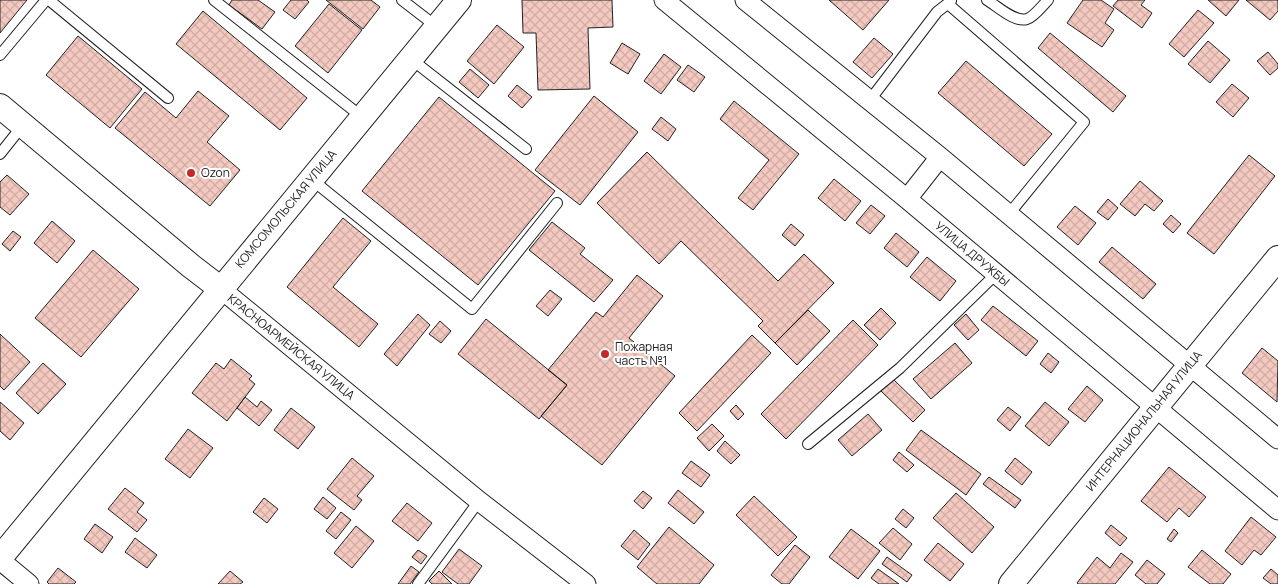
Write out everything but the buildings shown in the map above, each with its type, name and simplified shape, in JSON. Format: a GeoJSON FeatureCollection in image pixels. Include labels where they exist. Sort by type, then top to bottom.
{"type":"FeatureCollection","features":[{"type":"Feature","properties":{"kind":"street","name":"КОМСОМОЛЬСКАЯ УЛИЦА"},"geometry":{"type":"LineString","coordinates":[[0,559],[459,0]]}},
{"type":"Feature","properties":{"kind":"street","name":"УЛИЦА ДРУЖБЫ"},"geometry":{"type":"LineString","coordinates":[[664,0],[907,199],[1278,510]]}},
{"type":"Feature","properties":{"kind":"street"},"geometry":{"type":"LineString","coordinates":[[745,0],[940,157],[1278,439]]}},
{"type":"Feature","properties":{"kind":"street","name":"КРАСНОАРМЕЙСКАЯ УЛИЦА"},"geometry":{"type":"LineString","coordinates":[[0,106],[191,266],[479,501],[586,584]]}},
{"type":"Feature","properties":{"kind":"street"},"geometry":{"type":"LineString","coordinates":[[907,199],[940,157]]}},
{"type":"Feature","properties":{"kind":"street","name":"ИНТЕРНАЦИОНАЛЬНАЯ УЛИЦА"},"geometry":{"type":"LineString","coordinates":[[1011,584],[1278,258]]}},
{"type":"Feature","properties":{"kind":"street"},"geometry":{"type":"LineString","coordinates":[[0,559],[29,584]]}},
{"type":"Feature","properties":{"kind":"lane"},"geometry":{"type":"LineString","coordinates":[[0,55],[48,0],[168,98]]}},
{"type":"Feature","properties":{"kind":"lane"},"geometry":{"type":"LineString","coordinates":[[214,0],[362,117]]}},
{"type":"Feature","properties":{"kind":"lane"},"geometry":{"type":"LineString","coordinates":[[402,0],[437,27]]}},
{"type":"Feature","properties":{"kind":"lane"},"geometry":{"type":"LineString","coordinates":[[987,0],[1020,20],[1027,19],[1048,0]]}},
{"type":"Feature","properties":{"kind":"lane"},"geometry":{"type":"LineString","coordinates":[[870,100],[937,12],[950,2],[1084,122],[1009,214]]}},
{"type":"Feature","properties":{"kind":"lane"},"geometry":{"type":"LineString","coordinates":[[410,59],[526,150]]}},
{"type":"Feature","properties":{"kind":"lane"},"geometry":{"type":"LineString","coordinates":[[0,154],[23,125]]}},
{"type":"Feature","properties":{"kind":"lane"},"geometry":{"type":"LineString","coordinates":[[311,180],[472,309],[557,203]]}},
{"type":"Feature","properties":{"kind":"lane"},"geometry":{"type":"LineString","coordinates":[[808,444],[900,368],[996,274]]}},
{"type":"Feature","properties":{"kind":"lane"},"geometry":{"type":"LineString","coordinates":[[418,584],[479,501]]}},
{"type":"Feature","properties":{"kind":"place","name":"Ozon"},"geometry":{"type":"Point","coordinates":[191,173]}},
{"type":"Feature","properties":{"kind":"place","name":"Пожарная часть №1"},"geometry":{"type":"Point","coordinates":[605,354]}}]}
